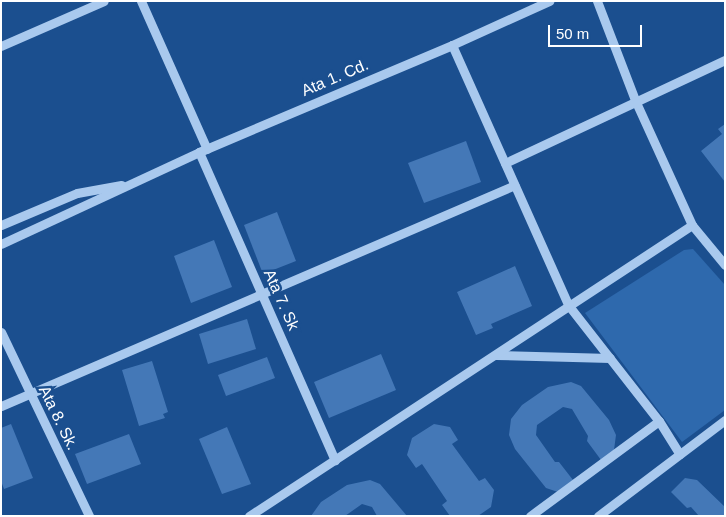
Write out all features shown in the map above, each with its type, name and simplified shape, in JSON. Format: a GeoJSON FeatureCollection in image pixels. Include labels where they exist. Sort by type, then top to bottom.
{"type":"FeatureCollection","features":[{"type":"Feature","properties":{"kind":"street"},"geometry":{"type":"LineString","coordinates":[[1,46],[104,1]]}},
{"type":"Feature","properties":{"kind":"street","name":"Ata 7. Sk"},"geometry":{"type":"LineString","coordinates":[[141,1],[262,294],[335,460]]}},
{"type":"Feature","properties":{"kind":"street","name":"Ata 1. Cd."},"geometry":{"type":"LineString","coordinates":[[1,244],[203,150],[452,45],[549,1]]}},
{"type":"Feature","properties":{"kind":"street"},"geometry":{"type":"LineString","coordinates":[[597,1],[634,100],[692,225],[725,265]]}},
{"type":"Feature","properties":{"kind":"street"},"geometry":{"type":"LineString","coordinates":[[452,45],[569,306],[659,421],[680,454]]}},
{"type":"Feature","properties":{"kind":"street"},"geometry":{"type":"LineString","coordinates":[[505,163],[634,100],[725,60]]}},
{"type":"Feature","properties":{"kind":"street","name":"Ata 1. Cd."},"geometry":{"type":"LineString","coordinates":[[1,225],[77,193],[134,182]]}},
{"type":"Feature","properties":{"kind":"street"},"geometry":{"type":"LineString","coordinates":[[1,406],[515,185]]}},
{"type":"Feature","properties":{"kind":"street"},"geometry":{"type":"LineString","coordinates":[[256,514],[692,225]]}},
{"type":"Feature","properties":{"kind":"street","name":"Ata 8. Sk."},"geometry":{"type":"LineString","coordinates":[[1,332],[89,516]]}},
{"type":"Feature","properties":{"kind":"street"},"geometry":{"type":"LineString","coordinates":[[496,355],[610,358]]}},
{"type":"Feature","properties":{"kind":"street"},"geometry":{"type":"LineString","coordinates":[[598,516],[725,420]]}},
{"type":"Feature","properties":{"kind":"street"},"geometry":{"type":"LineString","coordinates":[[530,516],[659,421]]}},
{"type":"Feature","properties":{"kind":"shaded area"},"geometry":{"type":"Polygon","coordinates":[[[693,249],[725,285],[725,410],[682,442],[585,313],[684,250],[693,249]]]}},
{"type":"Feature","properties":{"kind":"building"},"geometry":{"type":"Polygon","coordinates":[[[725,124],[725,182],[701,151],[722,134],[718,129],[725,124]]]}},
{"type":"Feature","properties":{"kind":"building"},"geometry":{"type":"Polygon","coordinates":[[[466,141],[481,182],[424,203],[408,163],[466,141]]]}},
{"type":"Feature","properties":{"kind":"building"},"geometry":{"type":"Polygon","coordinates":[[[277,212],[296,261],[263,274],[244,225],[277,212]]]}},
{"type":"Feature","properties":{"kind":"building"},"geometry":{"type":"Polygon","coordinates":[[[214,240],[232,287],[191,303],[174,256],[214,240]]]}},
{"type":"Feature","properties":{"kind":"building"},"geometry":{"type":"Polygon","coordinates":[[[515,266],[532,306],[491,324],[493,328],[476,335],[457,292],[515,266]]]}},
{"type":"Feature","properties":{"kind":"building"},"geometry":{"type":"Polygon","coordinates":[[[247,319],[256,349],[208,364],[199,334],[247,319]]]}},
{"type":"Feature","properties":{"kind":"building"},"geometry":{"type":"Polygon","coordinates":[[[381,354],[396,390],[329,418],[314,382],[381,354]]]}},
{"type":"Feature","properties":{"kind":"building"},"geometry":{"type":"Polygon","coordinates":[[[267,357],[275,378],[226,396],[218,375],[267,357]]]}},
{"type":"Feature","properties":{"kind":"building"},"geometry":{"type":"Polygon","coordinates":[[[152,361],[168,412],[163,414],[165,418],[139,426],[122,370],[152,361]]]}},
{"type":"Feature","properties":{"kind":"building"},"geometry":{"type":"Polygon","coordinates":[[[571,382],[581,386],[609,420],[616,435],[614,450],[601,460],[587,441],[588,436],[572,409],[563,407],[537,425],[536,435],[555,462],[559,462],[573,480],[558,492],[546,488],[515,449],[509,435],[511,419],[522,405],[548,387],[571,382]]]}},
{"type":"Feature","properties":{"kind":"building"},"geometry":{"type":"Polygon","coordinates":[[[11,424],[33,478],[4,489],[1,481],[1,428],[11,424]]]}},
{"type":"Feature","properties":{"kind":"building"},"geometry":{"type":"Polygon","coordinates":[[[434,424],[450,427],[458,440],[452,444],[479,481],[485,478],[494,490],[491,507],[478,516],[450,516],[442,505],[447,501],[422,464],[416,468],[407,455],[412,438],[434,424]]]}},
{"type":"Feature","properties":{"kind":"building"},"geometry":{"type":"Polygon","coordinates":[[[227,427],[251,484],[222,494],[199,439],[227,427]]]}},
{"type":"Feature","properties":{"kind":"building"},"geometry":{"type":"Polygon","coordinates":[[[129,434],[141,464],[87,484],[75,454],[129,434]]]}},
{"type":"Feature","properties":{"kind":"building"},"geometry":{"type":"Polygon","coordinates":[[[685,478],[697,480],[725,507],[725,516],[699,516],[691,507],[687,508],[671,492],[685,478]]]}},
{"type":"Feature","properties":{"kind":"building"},"geometry":{"type":"Polygon","coordinates":[[[370,480],[380,484],[407,516],[377,516],[372,507],[362,504],[345,516],[311,516],[321,502],[347,485],[370,480]]]}}]}
